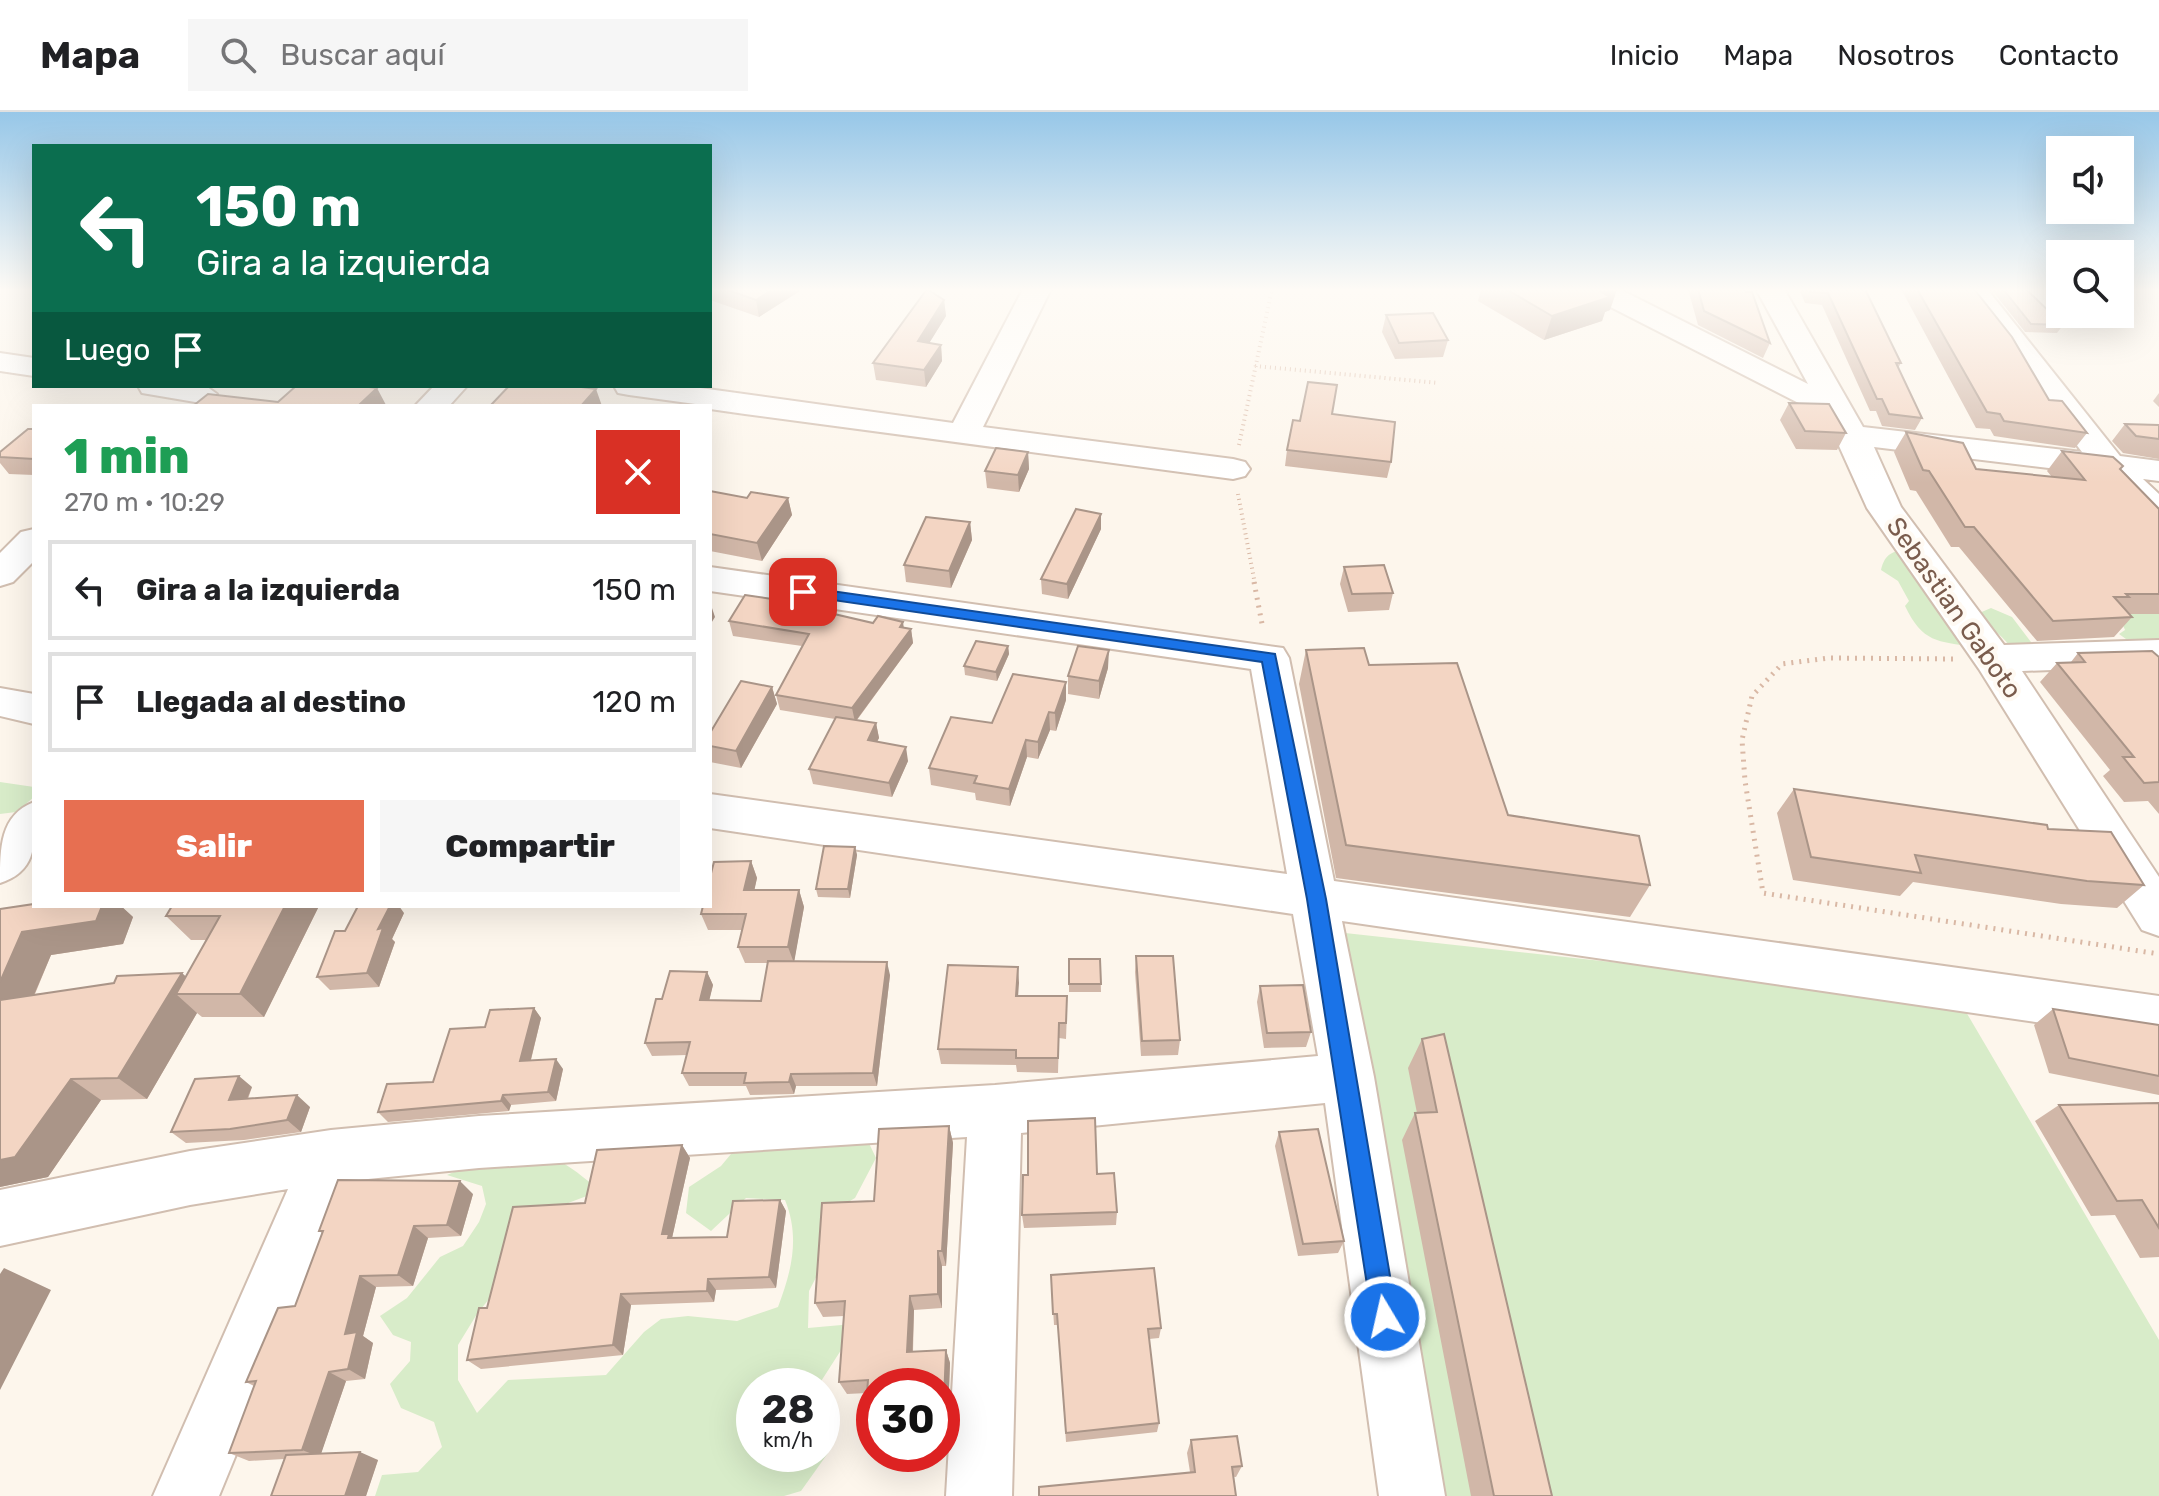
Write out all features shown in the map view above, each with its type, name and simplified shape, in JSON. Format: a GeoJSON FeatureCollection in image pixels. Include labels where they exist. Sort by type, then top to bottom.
{"type":"FeatureCollection","features":[{"type":"Feature","properties":{"kind":"street"},"geometry":{"type":"LineString","coordinates":[[964,433],[1004,354]]}},
{"type":"Feature","properties":{"kind":"street"},"geometry":{"type":"LineString","coordinates":[[1717,354],[1845,423],[2159,471]]}},
{"type":"Feature","properties":{"kind":"street","name":"Sebastian Gaboto"},"geometry":{"type":"LineString","coordinates":[[1806,354],[1845,423],[1884,508],[1993,659],[2159,916]]}},
{"type":"Feature","properties":{"kind":"street"},"geometry":{"type":"LineString","coordinates":[[2022,354],[2109,465],[2159,513]]}},
{"type":"Feature","properties":{"kind":"street"},"geometry":{"type":"LineString","coordinates":[[0,362],[32,367]]}},
{"type":"Feature","properties":{"kind":"street"},"geometry":{"type":"LineString","coordinates":[[163,388],[199,395]]}},
{"type":"Feature","properties":{"kind":"street"},"geometry":{"type":"LineString","coordinates":[[433,404],[450,388]]}},
{"type":"Feature","properties":{"kind":"street"},"geometry":{"type":"LineString","coordinates":[[641,388],[745,405],[1233,469]]}},
{"type":"Feature","properties":{"kind":"street"},"geometry":{"type":"LineString","coordinates":[[0,574],[32,542]]}},
{"type":"Feature","properties":{"kind":"street"},"geometry":{"type":"LineString","coordinates":[[712,579],[1269,658],[1348,1077],[1412,1496]]}},
{"type":"Feature","properties":{"kind":"street"},"geometry":{"type":"LineString","coordinates":[[1993,659],[2159,653]]}},
{"type":"Feature","properties":{"kind":"street"},"geometry":{"type":"LineString","coordinates":[[0,702],[32,709]]}},
{"type":"Feature","properties":{"kind":"street"},"geometry":{"type":"LineString","coordinates":[[712,811],[2159,1018]]}},
{"type":"Feature","properties":{"kind":"street"},"geometry":{"type":"LineString","coordinates":[[0,865],[32,822]]}},
{"type":"Feature","properties":{"kind":"street"},"geometry":{"type":"LineString","coordinates":[[0,1218],[190,1178],[331,1156],[479,1142],[995,1110],[1348,1077]]}},
{"type":"Feature","properties":{"kind":"street"},"geometry":{"type":"LineString","coordinates":[[979,1496],[995,1110]]}},
{"type":"Feature","properties":{"kind":"street"},"geometry":{"type":"LineString","coordinates":[[186,1496],[331,1156]]}},
{"type":"Feature","properties":{"kind":"path"},"geometry":{"type":"LineString","coordinates":[[1258,354],[1233,469],[1269,658]]}},
{"type":"Feature","properties":{"kind":"path"},"geometry":{"type":"LineString","coordinates":[[1255,366],[1439,383]]}},
{"type":"Feature","properties":{"kind":"path"},"geometry":{"type":"LineString","coordinates":[[1993,659],[1829,658],[1782,664],[1752,696],[1742,740],[1745,781],[1763,893],[2159,954]]}},
{"type":"Feature","properties":{"kind":"green space"},"geometry":{"type":"Polygon","coordinates":[[[1909,549],[1974,647],[1932,638],[1912,618],[1905,606],[1909,601],[1898,581],[1881,570],[1890,554],[1909,549]]]}},
{"type":"Feature","properties":{"kind":"green space"},"geometry":{"type":"Polygon","coordinates":[[[2159,604],[2159,648],[2133,644],[2119,634],[2125,630],[2122,623],[2130,618],[2128,613],[2159,604]]]}},
{"type":"Feature","properties":{"kind":"green space"},"geometry":{"type":"Polygon","coordinates":[[[1991,608],[2012,617],[2034,646],[2010,646],[1977,614],[1991,608]]]}},
{"type":"Feature","properties":{"kind":"green space"},"geometry":{"type":"Polygon","coordinates":[[[0,782],[32,787],[32,799],[16,812],[0,814],[0,782]]]}},
{"type":"Feature","properties":{"kind":"green space"},"geometry":{"type":"Polygon","coordinates":[[[1345,933],[1959,1000],[2159,1340],[2159,1496],[1444,1496],[1345,933]]]}},
{"type":"Feature","properties":{"kind":"green space"},"geometry":{"type":"Polygon","coordinates":[[[866,1137],[876,1158],[855,1198],[828,1214],[825,1260],[809,1291],[808,1328],[875,1322],[843,1347],[830,1368],[736,1368],[736,1472],[814,1472],[801,1491],[784,1496],[375,1496],[382,1475],[418,1472],[442,1447],[434,1422],[401,1408],[390,1384],[410,1361],[411,1342],[393,1335],[380,1316],[407,1298],[440,1257],[463,1246],[479,1222],[486,1204],[482,1186],[447,1175],[493,1157],[527,1151],[560,1161],[600,1191],[547,1211],[538,1205],[514,1228],[498,1261],[497,1289],[458,1345],[458,1380],[477,1413],[508,1380],[606,1375],[644,1332],[661,1319],[688,1316],[737,1321],[778,1307],[787,1280],[793,1240],[785,1200],[746,1198],[711,1231],[686,1213],[689,1187],[721,1166],[741,1142],[866,1137]]]}},
{"type":"Feature","properties":{"kind":"building"},"geometry":{"type":"Polygon","coordinates":[[[880,354],[935,354],[924,370],[873,363],[880,354]]]}},
{"type":"Feature","properties":{"kind":"building"},"geometry":{"type":"Polygon","coordinates":[[[1856,354],[1896,354],[1901,363],[1896,363],[1922,418],[1889,414],[1882,399],[1877,399],[1856,354]]]}},
{"type":"Feature","properties":{"kind":"building"},"geometry":{"type":"Polygon","coordinates":[[[1954,354],[2022,354],[2049,400],[2062,401],[2087,433],[2004,421],[2000,414],[1987,412],[1954,354]]]}},
{"type":"Feature","properties":{"kind":"building"},"geometry":{"type":"Polygon","coordinates":[[[1308,382],[1337,385],[1332,414],[1395,422],[1391,462],[1287,450],[1293,420],[1300,421],[1308,382]]]}},
{"type":"Feature","properties":{"kind":"building"},"geometry":{"type":"Polygon","coordinates":[[[294,388],[377,388],[360,404],[196,404],[208,394],[278,402],[294,388]]]}},
{"type":"Feature","properties":{"kind":"building"},"geometry":{"type":"Polygon","coordinates":[[[507,388],[596,389],[583,404],[492,404],[507,388]]]}},
{"type":"Feature","properties":{"kind":"building"},"geometry":{"type":"Polygon","coordinates":[[[1789,403],[1829,404],[1846,433],[1805,431],[1789,403]]]}},
{"type":"Feature","properties":{"kind":"building"},"geometry":{"type":"Polygon","coordinates":[[[2125,424],[2159,425],[2159,439],[2136,436],[2125,424]]]}},
{"type":"Feature","properties":{"kind":"building"},"geometry":{"type":"Polygon","coordinates":[[[32,429],[32,459],[0,457],[0,452],[32,429]]]}},
{"type":"Feature","properties":{"kind":"building"},"geometry":{"type":"Polygon","coordinates":[[[1906,432],[1963,443],[1976,469],[2085,480],[2062,451],[2113,457],[2123,466],[2120,469],[2159,509],[2159,594],[2114,597],[2132,617],[2053,621],[1974,527],[1965,527],[1929,471],[1923,470],[1906,432]]]}},
{"type":"Feature","properties":{"kind":"building"},"geometry":{"type":"Polygon","coordinates":[[[996,448],[1028,452],[1018,475],[985,471],[996,448]]]}},
{"type":"Feature","properties":{"kind":"building"},"geometry":{"type":"Polygon","coordinates":[[[712,491],[747,498],[751,492],[788,498],[757,543],[712,534],[712,491]]]}},
{"type":"Feature","properties":{"kind":"building"},"geometry":{"type":"Polygon","coordinates":[[[1076,509],[1101,514],[1067,584],[1041,579],[1076,509]]]}},
{"type":"Feature","properties":{"kind":"building"},"geometry":{"type":"Polygon","coordinates":[[[926,517],[970,522],[949,571],[904,565],[926,517]]]}},
{"type":"Feature","properties":{"kind":"building"},"geometry":{"type":"Polygon","coordinates":[[[1384,565],[1393,593],[1352,594],[1344,567],[1384,565]]]}},
{"type":"Feature","properties":{"kind":"building"},"geometry":{"type":"Polygon","coordinates":[[[745,595],[819,606],[817,610],[873,623],[878,616],[903,622],[900,627],[911,629],[852,708],[776,695],[809,634],[729,621],[745,595]]]}},
{"type":"Feature","properties":{"kind":"building"},"geometry":{"type":"Polygon","coordinates":[[[976,641],[1008,646],[996,672],[964,666],[976,641]]]}},
{"type":"Feature","properties":{"kind":"building"},"geometry":{"type":"Polygon","coordinates":[[[1078,646],[1109,650],[1099,681],[1068,676],[1078,646]]]}},
{"type":"Feature","properties":{"kind":"building"},"geometry":{"type":"Polygon","coordinates":[[[1364,648],[1369,665],[1457,663],[1508,815],[1639,836],[1650,885],[1346,845],[1306,650],[1364,648]]]}},
{"type":"Feature","properties":{"kind":"building"},"geometry":{"type":"Polygon","coordinates":[[[2152,651],[2159,657],[2159,782],[2144,783],[2123,757],[2134,757],[2057,663],[2085,662],[2078,653],[2152,651]]]}},
{"type":"Feature","properties":{"kind":"building"},"geometry":{"type":"Polygon","coordinates":[[[1013,674],[1066,682],[1055,713],[1049,712],[1038,742],[1026,740],[1009,789],[974,783],[977,776],[929,768],[951,717],[992,723],[1013,674]]]}},
{"type":"Feature","properties":{"kind":"building"},"geometry":{"type":"Polygon","coordinates":[[[741,681],[772,687],[736,751],[712,746],[712,730],[741,681]]]}},
{"type":"Feature","properties":{"kind":"building"},"geometry":{"type":"Polygon","coordinates":[[[836,717],[876,723],[868,740],[906,747],[889,783],[809,769],[836,717]]]}},
{"type":"Feature","properties":{"kind":"building"},"geometry":{"type":"Polygon","coordinates":[[[1794,789],[2047,825],[2048,829],[2111,832],[2144,885],[2087,881],[1915,855],[1921,873],[1811,857],[1794,789]]]}},
{"type":"Feature","properties":{"kind":"building"},"geometry":{"type":"Polygon","coordinates":[[[824,846],[855,847],[848,889],[816,889],[824,846]]]}},
{"type":"Feature","properties":{"kind":"building"},"geometry":{"type":"Polygon","coordinates":[[[751,861],[744,890],[799,890],[788,947],[738,947],[746,914],[701,914],[702,908],[712,908],[714,862],[751,861]]]}},
{"type":"Feature","properties":{"kind":"building"},"geometry":{"type":"Polygon","coordinates":[[[32,904],[32,908],[101,908],[96,921],[22,932],[0,982],[0,909],[32,904]]]}},
{"type":"Feature","properties":{"kind":"building"},"geometry":{"type":"Polygon","coordinates":[[[171,908],[284,908],[240,994],[176,994],[220,916],[166,916],[171,908]]]}},
{"type":"Feature","properties":{"kind":"building"},"geometry":{"type":"Polygon","coordinates":[[[357,908],[389,908],[378,929],[383,928],[367,973],[317,977],[335,931],[345,931],[357,908]]]}},
{"type":"Feature","properties":{"kind":"building"},"geometry":{"type":"Polygon","coordinates":[[[1136,956],[1173,956],[1180,1040],[1142,1041],[1136,956]]]}},
{"type":"Feature","properties":{"kind":"building"},"geometry":{"type":"Polygon","coordinates":[[[1069,959],[1100,959],[1101,984],[1069,984],[1069,959]]]}},
{"type":"Feature","properties":{"kind":"building"},"geometry":{"type":"Polygon","coordinates":[[[768,961],[887,962],[873,1073],[791,1074],[789,1082],[744,1083],[746,1073],[682,1073],[690,1042],[645,1043],[656,999],[662,999],[670,971],[707,972],[700,1000],[761,1001],[768,961]]]}},
{"type":"Feature","properties":{"kind":"building"},"geometry":{"type":"Polygon","coordinates":[[[948,965],[1018,967],[1016,996],[1067,996],[1066,1023],[1059,1023],[1058,1058],[1016,1058],[1016,1050],[938,1049],[948,965]]]}},
{"type":"Feature","properties":{"kind":"building"},"geometry":{"type":"Polygon","coordinates":[[[182,973],[118,1078],[71,1079],[15,1157],[0,1160],[0,1000],[114,983],[117,976],[182,973]]]}},
{"type":"Feature","properties":{"kind":"building"},"geometry":{"type":"Polygon","coordinates":[[[1303,985],[1311,1032],[1267,1033],[1260,986],[1303,985]]]}},
{"type":"Feature","properties":{"kind":"building"},"geometry":{"type":"Polygon","coordinates":[[[534,1008],[520,1061],[556,1059],[548,1092],[503,1095],[501,1101],[378,1112],[387,1084],[433,1082],[450,1029],[485,1027],[490,1010],[534,1008]]]}},
{"type":"Feature","properties":{"kind":"building"},"geometry":{"type":"Polygon","coordinates":[[[2053,1009],[2159,1025],[2159,1076],[2069,1058],[2053,1009]]]}},
{"type":"Feature","properties":{"kind":"building"},"geometry":{"type":"Polygon","coordinates":[[[1444,1034],[1552,1496],[1494,1496],[1415,1113],[1437,1112],[1422,1039],[1444,1034]]]}},
{"type":"Feature","properties":{"kind":"building"},"geometry":{"type":"Polygon","coordinates":[[[239,1076],[229,1100],[297,1095],[287,1120],[230,1129],[171,1132],[195,1079],[239,1076]]]}},
{"type":"Feature","properties":{"kind":"building"},"geometry":{"type":"Polygon","coordinates":[[[2159,1103],[2159,1228],[2142,1200],[2117,1201],[2059,1105],[2159,1103]]]}},
{"type":"Feature","properties":{"kind":"building"},"geometry":{"type":"Polygon","coordinates":[[[1095,1118],[1097,1174],[1114,1173],[1117,1212],[1022,1215],[1023,1175],[1028,1175],[1028,1121],[1095,1118]]]}},
{"type":"Feature","properties":{"kind":"building"},"geometry":{"type":"Polygon","coordinates":[[[949,1126],[942,1251],[938,1251],[938,1294],[910,1296],[907,1352],[946,1350],[945,1368],[856,1368],[856,1381],[840,1382],[845,1301],[815,1303],[822,1203],[874,1201],[879,1129],[949,1126]]]}},
{"type":"Feature","properties":{"kind":"building"},"geometry":{"type":"Polygon","coordinates":[[[1318,1129],[1344,1241],[1303,1244],[1279,1132],[1318,1129]]]}},
{"type":"Feature","properties":{"kind":"building"},"geometry":{"type":"Polygon","coordinates":[[[682,1145],[662,1234],[669,1234],[668,1238],[727,1237],[733,1201],[780,1200],[769,1277],[708,1279],[707,1291],[621,1294],[613,1345],[467,1360],[479,1308],[487,1308],[513,1207],[585,1203],[597,1150],[682,1145]]]}},
{"type":"Feature","properties":{"kind":"building"},"geometry":{"type":"Polygon","coordinates":[[[338,1180],[460,1181],[447,1225],[414,1226],[398,1275],[360,1276],[345,1334],[357,1332],[348,1369],[329,1372],[302,1450],[229,1453],[256,1381],[246,1382],[278,1308],[295,1306],[338,1180]]]}},
{"type":"Feature","properties":{"kind":"building"},"geometry":{"type":"Polygon","coordinates":[[[1154,1268],[1161,1328],[1148,1329],[1159,1423],[1066,1433],[1051,1275],[1154,1268]]]}},
{"type":"Feature","properties":{"kind":"building"},"geometry":{"type":"Polygon","coordinates":[[[1237,1436],[1242,1466],[1232,1467],[1236,1496],[1039,1496],[1039,1487],[1195,1472],[1191,1440],[1237,1436]]]}},
{"type":"Feature","properties":{"kind":"building"},"geometry":{"type":"Polygon","coordinates":[[[360,1452],[345,1496],[271,1496],[286,1455],[360,1452]]]}},
{"type":"Feature","properties":{"kind":"route"},"geometry":{"type":"LineString","coordinates":[[803,592],[1269,658],[1348,1077],[1385,1317]]}}]}
